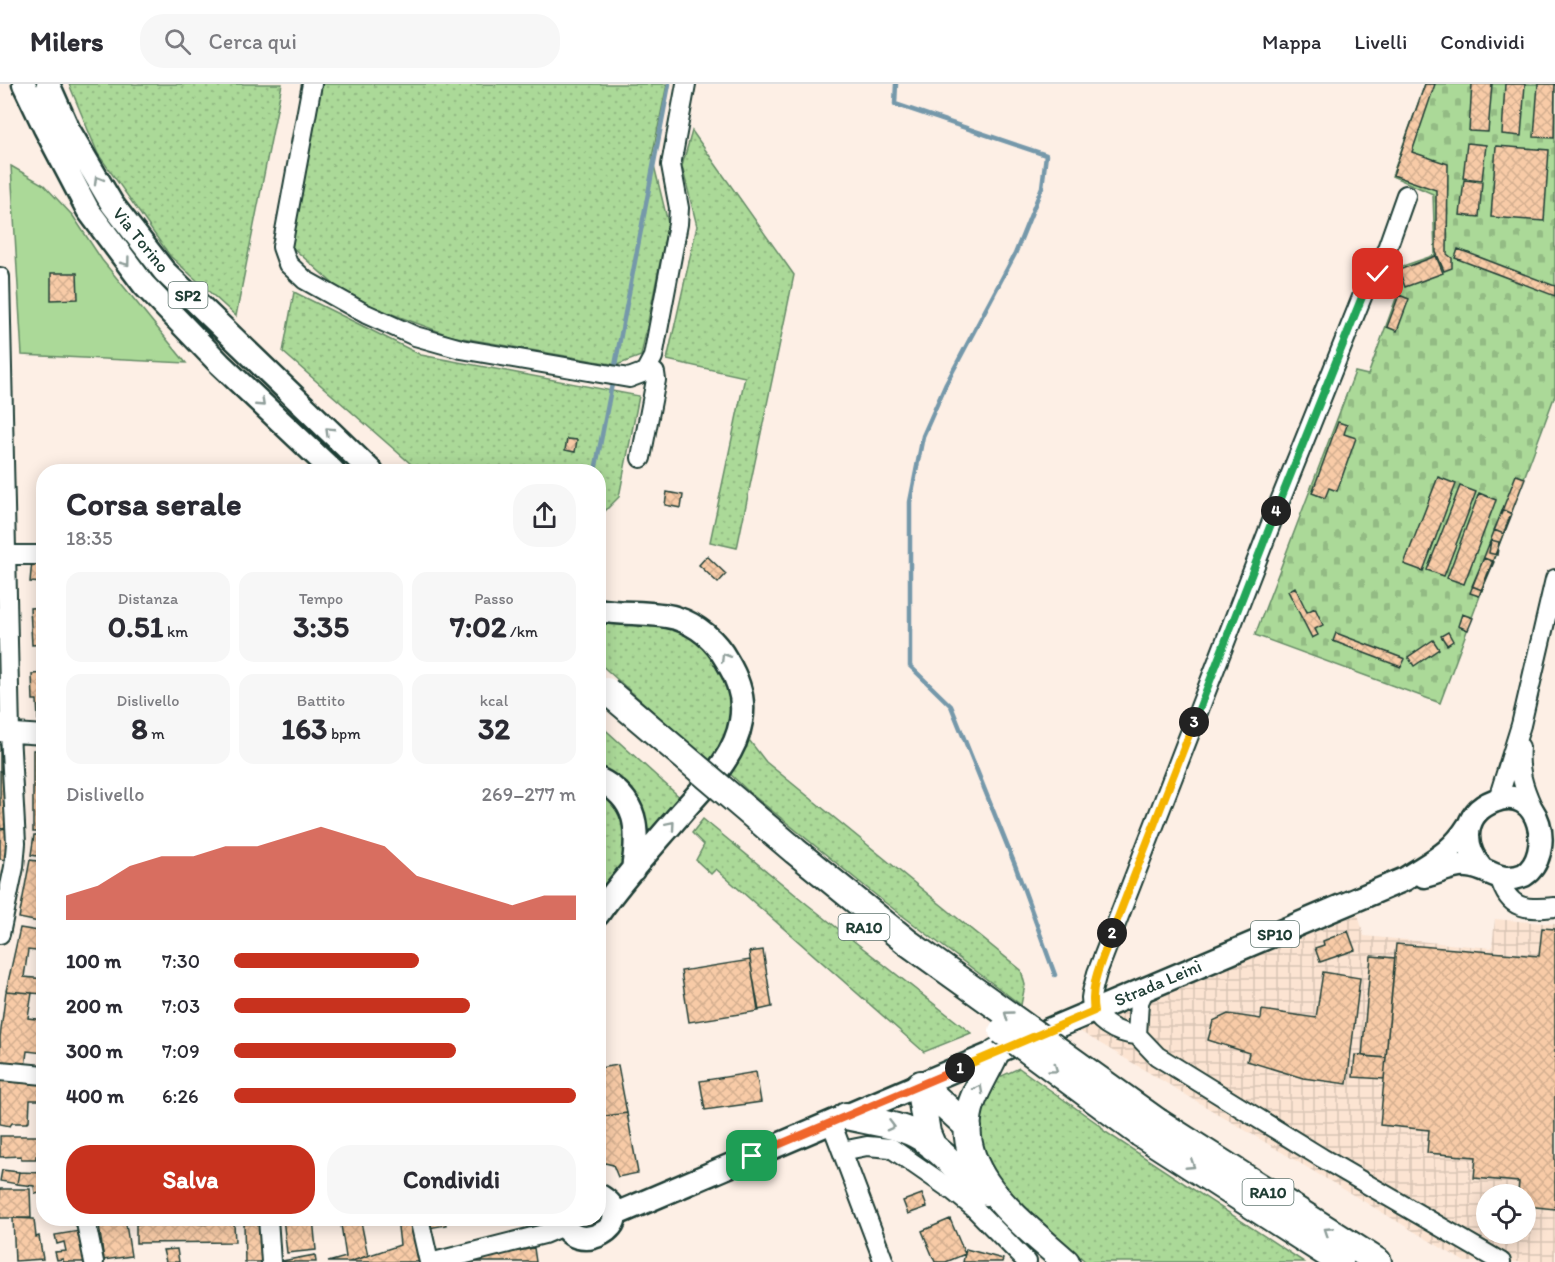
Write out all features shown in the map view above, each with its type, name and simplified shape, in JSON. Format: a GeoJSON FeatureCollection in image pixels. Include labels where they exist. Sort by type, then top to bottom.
{"type":"FeatureCollection","features":[{"type":"Feature","properties":{"kind":"highway","name":"RA10"},"geometry":{"type":"LineString","coordinates":[[606,696],[898,956],[1150,1128],[1340,1262]]}},
{"type":"Feature","properties":{"kind":"highway"},"geometry":{"type":"LineString","coordinates":[[996,1052],[972,1102],[968,1127],[969,1143],[975,1164],[996,1198]]}},
{"type":"Feature","properties":{"kind":"highway"},"geometry":{"type":"LineString","coordinates":[[920,1085],[968,1127]]}},
{"type":"Feature","properties":{"kind":"highway"},"geometry":{"type":"LineString","coordinates":[[920,1085],[927,1133],[933,1147]]}},
{"type":"Feature","properties":{"kind":"highway"},"geometry":{"type":"LineString","coordinates":[[838,1119],[909,1131],[933,1147],[972,1183],[996,1198],[1066,1262]]}},
{"type":"Feature","properties":{"kind":"highway","name":"RA10"},"geometry":{"type":"LineString","coordinates":[[1150,1128],[1378,1262]]}},
{"type":"Feature","properties":{"kind":"main road","name":"Via Torino"},"geometry":{"type":"LineString","coordinates":[[24,84],[88,210],[144,285],[220,364],[326,464]]}},
{"type":"Feature","properties":{"kind":"main road","name":"Via Torino"},"geometry":{"type":"LineString","coordinates":[[48,84],[68,129],[112,204],[164,271],[364,464]]}},
{"type":"Feature","properties":{"kind":"main road"},"geometry":{"type":"LineString","coordinates":[[606,611],[657,614],[693,625],[710,638],[722,652],[734,672],[742,703],[738,736],[720,767],[606,904]]}},
{"type":"Feature","properties":{"kind":"main road"},"geometry":{"type":"LineString","coordinates":[[606,784],[618,792],[628,805],[635,821],[637,842],[633,870]]}},
{"type":"Feature","properties":{"kind":"main road"},"geometry":{"type":"LineString","coordinates":[[1498,799],[1510,798],[1522,801],[1543,817]]}},
{"type":"Feature","properties":{"kind":"main road","name":"SP10"},"geometry":{"type":"LineString","coordinates":[[1469,825],[1480,809],[1498,799]]}},
{"type":"Feature","properties":{"kind":"main road","name":"SP10"},"geometry":{"type":"LineString","coordinates":[[1490,873],[1514,878],[1527,874],[1537,866],[1550,852],[1543,817]]}},
{"type":"Feature","properties":{"kind":"main road","name":"Strada Leinì"},"geometry":{"type":"LineString","coordinates":[[614,1215],[1405,879],[1451,850],[1459,842],[1469,825]]}},
{"type":"Feature","properties":{"kind":"main road"},"geometry":{"type":"LineString","coordinates":[[1469,825],[1467,837],[1473,859],[1490,873]]}},
{"type":"Feature","properties":{"kind":"main road","name":"Strada Leinì"},"geometry":{"type":"LineString","coordinates":[[1405,879],[1466,865],[1490,873]]}},
{"type":"Feature","properties":{"kind":"main road"},"geometry":{"type":"LineString","coordinates":[[565,1226],[572,1239],[586,1253],[608,1236],[612,1230],[614,1215],[606,1200]]}},
{"type":"Feature","properties":{"kind":"street"},"geometry":{"type":"LineString","coordinates":[[312,84],[282,247],[283,256],[291,269],[305,280],[340,299],[415,336],[461,349],[624,378],[640,375],[648,368],[655,351],[678,224],[679,208],[671,165],[686,84]]}},
{"type":"Feature","properties":{"kind":"street"},"geometry":{"type":"LineString","coordinates":[[1406,195],[1378,274],[1366,287],[1287,484],[1097,973],[1091,997],[1094,1011],[1106,1024],[1124,1034],[1137,1035],[1172,1066],[1322,1158],[1501,1262]]}},
{"type":"Feature","properties":{"kind":"street"},"geometry":{"type":"LineString","coordinates":[[0,277],[6,555],[5,732],[16,843],[14,867],[0,934]]}},
{"type":"Feature","properties":{"kind":"street"},"geometry":{"type":"LineString","coordinates":[[641,458],[656,380],[655,374],[648,368]]}},
{"type":"Feature","properties":{"kind":"street"},"geometry":{"type":"LineString","coordinates":[[6,555],[36,555]]}},
{"type":"Feature","properties":{"kind":"street"},"geometry":{"type":"LineString","coordinates":[[1498,799],[1521,725],[1555,579]]}},
{"type":"Feature","properties":{"kind":"street"},"geometry":{"type":"LineString","coordinates":[[1521,725],[1519,767],[1521,779],[1543,817]]}},
{"type":"Feature","properties":{"kind":"street"},"geometry":{"type":"LineString","coordinates":[[5,732],[36,734]]}},
{"type":"Feature","properties":{"kind":"street"},"geometry":{"type":"LineString","coordinates":[[1490,873],[1512,902],[1522,908],[1555,907]]}},
{"type":"Feature","properties":{"kind":"street"},"geometry":{"type":"LineString","coordinates":[[1137,1035],[1139,1002],[1145,989]]}},
{"type":"Feature","properties":{"kind":"street"},"geometry":{"type":"LineString","coordinates":[[0,1071],[36,1074]]}},
{"type":"Feature","properties":{"kind":"street"},"geometry":{"type":"LineString","coordinates":[[838,1119],[842,1151],[884,1262]]}},
{"type":"Feature","properties":{"kind":"street"},"geometry":{"type":"LineString","coordinates":[[842,1151],[867,1146],[891,1148],[974,1208],[1027,1262]]}},
{"type":"Feature","properties":{"kind":"street"},"geometry":{"type":"LineString","coordinates":[[87,1226],[94,1262]]}},
{"type":"Feature","properties":{"kind":"street"},"geometry":{"type":"LineString","coordinates":[[269,1226],[271,1262]]}},
{"type":"Feature","properties":{"kind":"street"},"geometry":{"type":"LineString","coordinates":[[421,1226],[429,1262]]}},
{"type":"Feature","properties":{"kind":"street"},"geometry":{"type":"LineString","coordinates":[[434,1262],[544,1234],[557,1226]]}},
{"type":"Feature","properties":{"kind":"shaded area"},"geometry":{"type":"Polygon","coordinates":[[[1358,914],[1364,936],[1492,948],[1495,919],[1555,924],[1555,1262],[1465,1262],[1076,1029],[1358,914]]]}},
{"type":"Feature","properties":{"kind":"green space"},"geometry":{"type":"Polygon","coordinates":[[[69,84],[282,84],[236,316],[170,256],[98,154],[69,84]]]}},
{"type":"Feature","properties":{"kind":"green space"},"geometry":{"type":"Polygon","coordinates":[[[322,84],[667,84],[652,157],[668,223],[641,356],[617,365],[451,336],[349,298],[291,246],[322,84]]]}},
{"type":"Feature","properties":{"kind":"green space"},"geometry":{"type":"Polygon","coordinates":[[[1425,84],[1555,84],[1555,395],[1440,703],[1255,635],[1355,372],[1368,375],[1401,285],[1397,268],[1435,255],[1433,194],[1392,176],[1425,84]]]}},
{"type":"Feature","properties":{"kind":"green space"},"geometry":{"type":"Polygon","coordinates":[[[692,131],[794,275],[737,548],[710,542],[745,377],[667,360],[697,226],[682,166],[692,131]]]}},
{"type":"Feature","properties":{"kind":"green space"},"geometry":{"type":"Polygon","coordinates":[[[11,166],[44,185],[73,216],[102,260],[186,363],[22,355],[11,166]]]}},
{"type":"Feature","properties":{"kind":"green space"},"geometry":{"type":"Polygon","coordinates":[[[294,292],[421,355],[639,396],[619,497],[606,510],[606,464],[411,464],[283,352],[294,292]]]}},
{"type":"Feature","properties":{"kind":"green space"},"geometry":{"type":"Polygon","coordinates":[[[606,619],[645,622],[679,629],[702,642],[713,652],[728,678],[734,708],[734,723],[730,737],[714,766],[606,669],[606,619]]]}},
{"type":"Feature","properties":{"kind":"green space"},"geometry":{"type":"Polygon","coordinates":[[[606,730],[684,801],[645,846],[606,782],[606,730]]]}},
{"type":"Feature","properties":{"kind":"green space"},"geometry":{"type":"Polygon","coordinates":[[[749,740],[766,762],[1021,970],[1025,985],[1021,1005],[883,901],[750,793],[727,771],[749,740]]]}},
{"type":"Feature","properties":{"kind":"green space"},"geometry":{"type":"Polygon","coordinates":[[[606,793],[630,824],[627,866],[606,894],[606,793]]]}},
{"type":"Feature","properties":{"kind":"green space"},"geometry":{"type":"Polygon","coordinates":[[[703,819],[971,1033],[924,1052],[716,869],[711,874],[696,860],[704,845],[692,833],[703,819]]]}},
{"type":"Feature","properties":{"kind":"green space"},"geometry":{"type":"Polygon","coordinates":[[[1019,1068],[1101,1126],[1104,1131],[1304,1262],[1086,1262],[1007,1191],[976,1148],[979,1100],[993,1080],[1019,1068]]]}},
{"type":"Feature","properties":{"kind":"building"},"geometry":{"type":"Polygon","coordinates":[[[1425,84],[1435,84],[1412,152],[1448,164],[1447,254],[1452,258],[1452,268],[1444,271],[1436,252],[1436,190],[1393,175],[1425,84]]]}},
{"type":"Feature","properties":{"kind":"building"},"geometry":{"type":"Polygon","coordinates":[[[1472,84],[1492,84],[1488,132],[1469,131],[1472,84]]]}},
{"type":"Feature","properties":{"kind":"building"},"geometry":{"type":"Polygon","coordinates":[[[1505,84],[1525,84],[1521,136],[1502,134],[1505,84]]]}},
{"type":"Feature","properties":{"kind":"building"},"geometry":{"type":"Polygon","coordinates":[[[1538,84],[1555,84],[1554,138],[1534,137],[1538,84]]]}},
{"type":"Feature","properties":{"kind":"building"},"geometry":{"type":"Polygon","coordinates":[[[1467,143],[1486,145],[1482,180],[1463,178],[1467,143]]]}},
{"type":"Feature","properties":{"kind":"building"},"geometry":{"type":"Polygon","coordinates":[[[1496,146],[1549,150],[1544,221],[1491,217],[1496,146]]]}},
{"type":"Feature","properties":{"kind":"building"},"geometry":{"type":"Polygon","coordinates":[[[1464,180],[1482,182],[1479,217],[1460,215],[1464,180]]]}},
{"type":"Feature","properties":{"kind":"building"},"geometry":{"type":"Polygon","coordinates":[[[1458,249],[1555,286],[1555,296],[1455,258],[1458,249]]]}},
{"type":"Feature","properties":{"kind":"building"},"geometry":{"type":"Polygon","coordinates":[[[1436,256],[1443,273],[1405,287],[1399,270],[1436,256]]]}},
{"type":"Feature","properties":{"kind":"building"},"geometry":{"type":"Polygon","coordinates":[[[51,273],[77,273],[78,299],[51,300],[51,273]]]}},
{"type":"Feature","properties":{"kind":"building"},"geometry":{"type":"Polygon","coordinates":[[[1399,295],[1409,299],[1397,331],[1387,327],[1399,295]]]}},
{"type":"Feature","properties":{"kind":"building"},"geometry":{"type":"Polygon","coordinates":[[[1338,422],[1347,425],[1344,434],[1356,438],[1337,491],[1329,488],[1325,498],[1312,493],[1338,422]]]}},
{"type":"Feature","properties":{"kind":"building"},"geometry":{"type":"Polygon","coordinates":[[[567,439],[577,440],[575,452],[565,450],[567,439]]]}},
{"type":"Feature","properties":{"kind":"building"},"geometry":{"type":"Polygon","coordinates":[[[1516,475],[1525,478],[1479,596],[1470,593],[1516,475]]]}},
{"type":"Feature","properties":{"kind":"building"},"geometry":{"type":"Polygon","coordinates":[[[1438,477],[1456,484],[1423,571],[1404,564],[1438,477]]]}},
{"type":"Feature","properties":{"kind":"building"},"geometry":{"type":"Polygon","coordinates":[[[1460,486],[1476,492],[1444,576],[1427,570],[1460,486]]]}},
{"type":"Feature","properties":{"kind":"building"},"geometry":{"type":"Polygon","coordinates":[[[667,492],[683,495],[681,508],[665,505],[667,492]]]}},
{"type":"Feature","properties":{"kind":"building"},"geometry":{"type":"Polygon","coordinates":[[[1479,493],[1496,500],[1464,584],[1447,578],[1479,493]]]}},
{"type":"Feature","properties":{"kind":"building"},"geometry":{"type":"Polygon","coordinates":[[[1503,510],[1512,514],[1504,534],[1494,530],[1503,510]]]}},
{"type":"Feature","properties":{"kind":"building"},"geometry":{"type":"Polygon","coordinates":[[[1491,540],[1499,542],[1497,555],[1489,553],[1491,540]]]}},
{"type":"Feature","properties":{"kind":"building"},"geometry":{"type":"Polygon","coordinates":[[[707,556],[726,574],[718,583],[699,565],[707,556]]]}},
{"type":"Feature","properties":{"kind":"building"},"geometry":{"type":"Polygon","coordinates":[[[1484,558],[1494,562],[1482,590],[1472,586],[1484,558]]]}},
{"type":"Feature","properties":{"kind":"building"},"geometry":{"type":"Polygon","coordinates":[[[32,561],[36,561],[36,582],[30,582],[32,561]]]}},
{"type":"Feature","properties":{"kind":"building"},"geometry":{"type":"Polygon","coordinates":[[[1295,587],[1307,612],[1315,608],[1323,625],[1315,629],[1318,635],[1312,638],[1288,591],[1295,587]]]}},
{"type":"Feature","properties":{"kind":"building"},"geometry":{"type":"Polygon","coordinates":[[[30,608],[36,608],[36,645],[32,645],[30,608]]]}},
{"type":"Feature","properties":{"kind":"building"},"geometry":{"type":"Polygon","coordinates":[[[1462,614],[1473,618],[1468,630],[1458,626],[1462,614]]]}},
{"type":"Feature","properties":{"kind":"building"},"geometry":{"type":"Polygon","coordinates":[[[1448,632],[1453,641],[1447,645],[1441,636],[1448,632]]]}},
{"type":"Feature","properties":{"kind":"building"},"geometry":{"type":"Polygon","coordinates":[[[1336,633],[1405,659],[1401,667],[1333,641],[1336,633]]]}},
{"type":"Feature","properties":{"kind":"building"},"geometry":{"type":"Polygon","coordinates":[[[1433,640],[1439,649],[1414,666],[1408,657],[1433,640]]]}},
{"type":"Feature","properties":{"kind":"building"},"geometry":{"type":"Polygon","coordinates":[[[32,674],[36,674],[36,700],[33,700],[32,674]]]}},
{"type":"Feature","properties":{"kind":"building"},"geometry":{"type":"Polygon","coordinates":[[[0,746],[2,748],[3,771],[0,771],[0,746]]]}},
{"type":"Feature","properties":{"kind":"building"},"geometry":{"type":"Polygon","coordinates":[[[33,750],[36,750],[36,832],[33,832],[33,750]]]}},
{"type":"Feature","properties":{"kind":"building"},"geometry":{"type":"Polygon","coordinates":[[[0,771],[5,771],[8,828],[0,829],[0,771]]]}},
{"type":"Feature","properties":{"kind":"building"},"geometry":{"type":"Polygon","coordinates":[[[8,828],[7,860],[0,859],[0,829],[8,828]]]}},
{"type":"Feature","properties":{"kind":"building"},"geometry":{"type":"Polygon","coordinates":[[[34,835],[36,835],[36,856],[31,855],[34,835]]]}},
{"type":"Feature","properties":{"kind":"building"},"geometry":{"type":"Polygon","coordinates":[[[30,860],[36,861],[36,921],[19,918],[30,860]]]}},
{"type":"Feature","properties":{"kind":"building"},"geometry":{"type":"Polygon","coordinates":[[[20,928],[36,931],[36,951],[28,950],[24,977],[36,978],[36,993],[6,991],[20,928]]]}},
{"type":"Feature","properties":{"kind":"building"},"geometry":{"type":"Polygon","coordinates":[[[1542,928],[1555,929],[1555,1209],[1536,1207],[1536,1184],[1474,1178],[1476,1157],[1427,1153],[1429,1130],[1380,1125],[1396,944],[1539,956],[1542,928]]]}},
{"type":"Feature","properties":{"kind":"building"},"geometry":{"type":"Polygon","coordinates":[[[1348,931],[1355,950],[1320,962],[1315,948],[1324,945],[1323,941],[1348,931]]]}},
{"type":"Feature","properties":{"kind":"building"},"geometry":{"type":"Polygon","coordinates":[[[763,950],[772,1007],[758,1010],[749,952],[763,950]]]}},
{"type":"Feature","properties":{"kind":"building"},"geometry":{"type":"Polygon","coordinates":[[[1371,956],[1395,958],[1386,1058],[1362,1056],[1371,956]]]}},
{"type":"Feature","properties":{"kind":"building"},"geometry":{"type":"Polygon","coordinates":[[[750,960],[759,1011],[689,1022],[681,971],[750,960]]]}},
{"type":"Feature","properties":{"kind":"building"},"geometry":{"type":"Polygon","coordinates":[[[1323,972],[1360,978],[1347,1084],[1303,1078],[1247,1061],[1249,1053],[1208,1040],[1213,1021],[1228,1014],[1261,1019],[1262,1010],[1316,1018],[1323,972]]]}},
{"type":"Feature","properties":{"kind":"building"},"geometry":{"type":"Polygon","coordinates":[[[6,991],[32,993],[28,1018],[36,1019],[36,1052],[27,1051],[25,1067],[0,1064],[0,1037],[6,991]]]}},
{"type":"Feature","properties":{"kind":"building"},"geometry":{"type":"Polygon","coordinates":[[[1355,1055],[1386,1058],[1384,1079],[1353,1077],[1355,1055]]]}},
{"type":"Feature","properties":{"kind":"building"},"geometry":{"type":"Polygon","coordinates":[[[618,1065],[627,1113],[606,1116],[606,1067],[618,1065]]]}},
{"type":"Feature","properties":{"kind":"building"},"geometry":{"type":"Polygon","coordinates":[[[756,1072],[761,1102],[705,1110],[700,1081],[756,1072]]]}},
{"type":"Feature","properties":{"kind":"building"},"geometry":{"type":"Polygon","coordinates":[[[0,1077],[36,1079],[36,1100],[30,1100],[29,1121],[12,1123],[10,1126],[0,1124],[0,1077]]]}},
{"type":"Feature","properties":{"kind":"building"},"geometry":{"type":"Polygon","coordinates":[[[627,1113],[638,1173],[618,1177],[613,1165],[606,1163],[606,1116],[627,1113]]]}},
{"type":"Feature","properties":{"kind":"building"},"geometry":{"type":"Polygon","coordinates":[[[0,1136],[36,1136],[36,1159],[21,1159],[21,1156],[0,1157],[0,1136]]]}},
{"type":"Feature","properties":{"kind":"building"},"geometry":{"type":"Polygon","coordinates":[[[2,1170],[19,1172],[17,1184],[0,1181],[2,1170]]]}},
{"type":"Feature","properties":{"kind":"building"},"geometry":{"type":"Polygon","coordinates":[[[19,1172],[36,1173],[36,1194],[34,1186],[17,1184],[19,1172]]]}},
{"type":"Feature","properties":{"kind":"building"},"geometry":{"type":"Polygon","coordinates":[[[0,1189],[30,1189],[31,1218],[0,1218],[0,1189]]]}},
{"type":"Feature","properties":{"kind":"building"},"geometry":{"type":"Polygon","coordinates":[[[922,1194],[927,1207],[908,1214],[903,1201],[922,1194]]]}},
{"type":"Feature","properties":{"kind":"building"},"geometry":{"type":"Polygon","coordinates":[[[13,1218],[34,1219],[36,1237],[39,1236],[43,1259],[15,1261],[13,1218]]]}},
{"type":"Feature","properties":{"kind":"building"},"geometry":{"type":"Polygon","coordinates":[[[950,1219],[965,1254],[946,1262],[935,1262],[922,1231],[950,1219]]]}},
{"type":"Feature","properties":{"kind":"building"},"geometry":{"type":"Polygon","coordinates":[[[99,1226],[126,1226],[131,1256],[104,1260],[99,1226]]]}},
{"type":"Feature","properties":{"kind":"building"},"geometry":{"type":"Polygon","coordinates":[[[136,1226],[234,1226],[235,1242],[136,1243],[136,1226]]]}},
{"type":"Feature","properties":{"kind":"building"},"geometry":{"type":"Polygon","coordinates":[[[244,1226],[263,1226],[265,1262],[245,1262],[244,1226]]]}},
{"type":"Feature","properties":{"kind":"building"},"geometry":{"type":"Polygon","coordinates":[[[284,1226],[314,1226],[316,1250],[287,1253],[284,1226]]]}},
{"type":"Feature","properties":{"kind":"building"},"geometry":{"type":"Polygon","coordinates":[[[341,1226],[362,1226],[368,1256],[349,1262],[328,1262],[346,1257],[341,1226]]]}},
{"type":"Feature","properties":{"kind":"building"},"geometry":{"type":"Polygon","coordinates":[[[398,1226],[416,1226],[422,1260],[417,1262],[349,1262],[400,1245],[398,1226]]]}},
{"type":"Feature","properties":{"kind":"building"},"geometry":{"type":"Polygon","coordinates":[[[85,1230],[90,1262],[57,1260],[55,1252],[66,1251],[64,1242],[57,1244],[55,1235],[85,1230]]]}},
{"type":"Feature","properties":{"kind":"building"},"geometry":{"type":"Polygon","coordinates":[[[534,1248],[536,1262],[463,1262],[476,1259],[534,1248]]]}},
{"type":"Feature","properties":{"kind":"building"},"geometry":{"type":"Polygon","coordinates":[[[177,1249],[179,1262],[166,1262],[163,1250],[177,1249]]]}},
{"type":"Feature","properties":{"kind":"building"},"geometry":{"type":"Polygon","coordinates":[[[966,1249],[1003,1259],[1002,1262],[963,1262],[966,1249]]]}},
{"type":"Feature","properties":{"kind":"building"},"geometry":{"type":"Polygon","coordinates":[[[315,1255],[316,1262],[282,1261],[315,1255]]]}},
{"type":"Feature","properties":{"kind":"waterway"},"geometry":{"type":"LineString","coordinates":[[614,371],[669,84]]}},
{"type":"Feature","properties":{"kind":"waterway"},"geometry":{"type":"LineString","coordinates":[[896,84],[895,104],[1046,155],[1042,187],[1015,254],[946,384],[923,436],[910,502],[910,666],[951,706],[1015,865],[1055,975]]}},
{"type":"Feature","properties":{"kind":"waterway"},"geometry":{"type":"LineString","coordinates":[[596,464],[613,379]]}},
{"type":"Feature","properties":{"kind":"route"},"geometry":{"type":"LineString","coordinates":[[752,1156],[1094,1011],[1091,997],[1107,946],[1351,322],[1366,287],[1378,274]]}}]}
